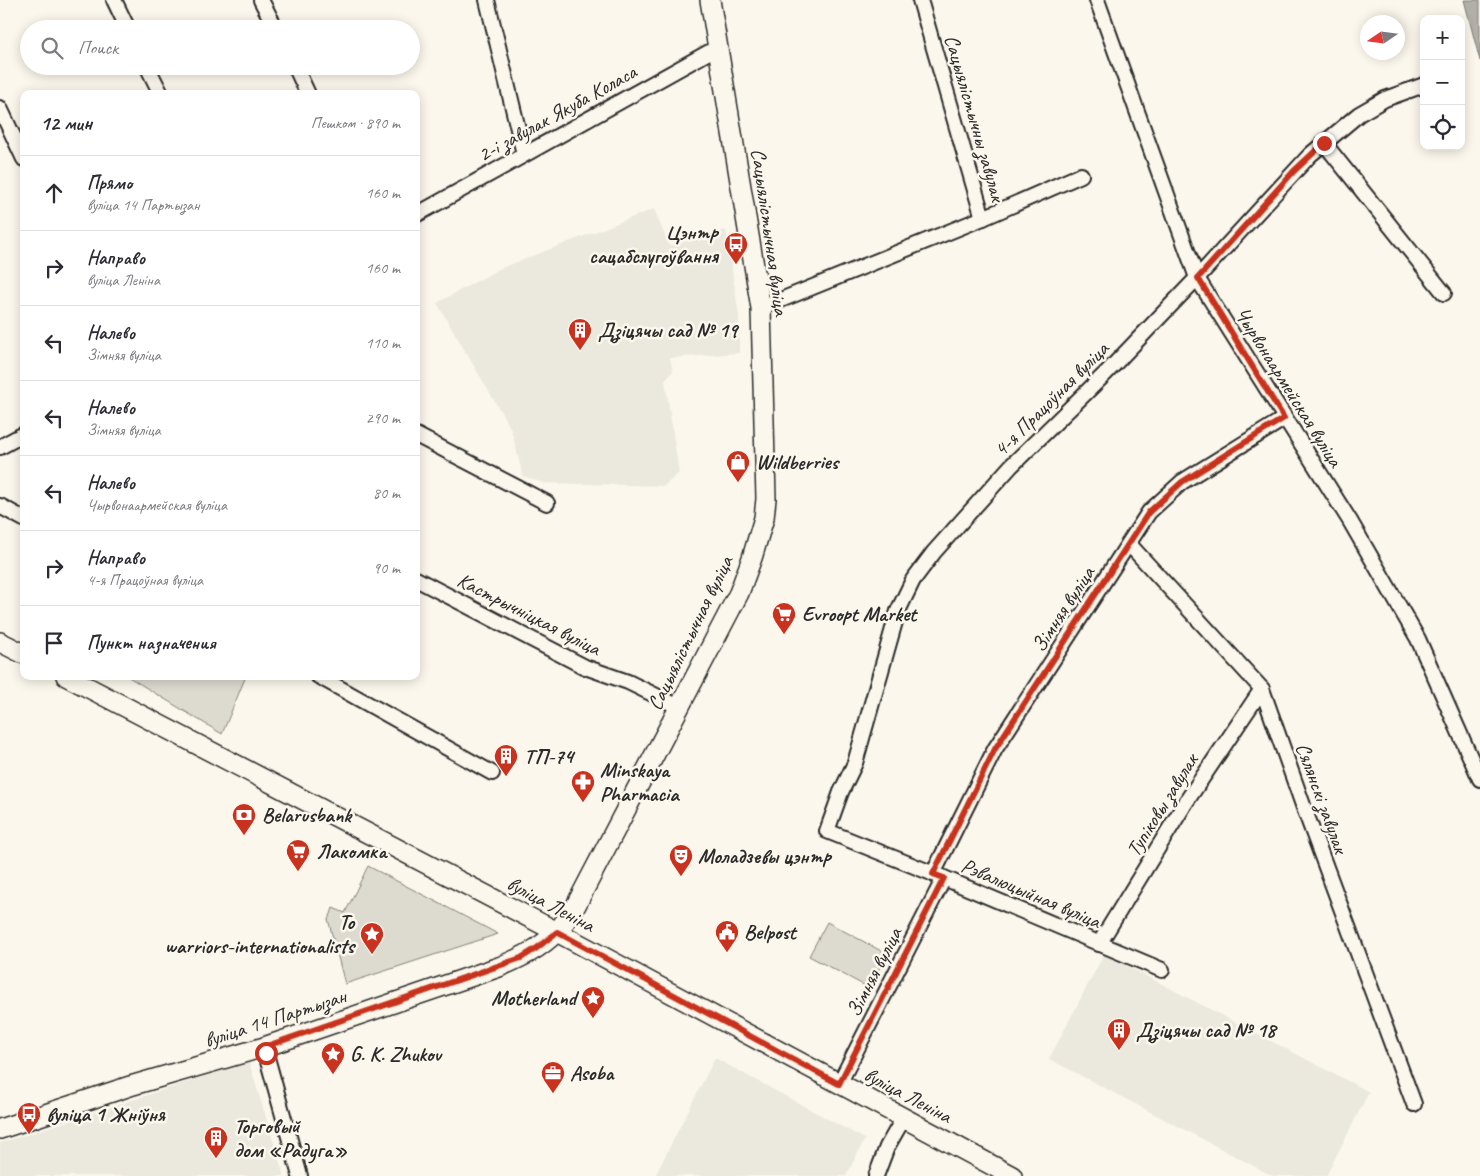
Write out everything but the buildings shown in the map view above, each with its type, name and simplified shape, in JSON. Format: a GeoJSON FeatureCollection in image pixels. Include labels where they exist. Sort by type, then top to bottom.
{"type":"FeatureCollection","features":[{"type":"Feature","properties":{"kind":"main road","name":"Сацыялістычная вуліца"},"geometry":{"type":"LineString","coordinates":[[557,932],[575,907],[739,592],[764,518],[766,483],[761,308],[710,0]]}},
{"type":"Feature","properties":{"kind":"main road"},"geometry":{"type":"LineString","coordinates":[[0,642],[20,652]]}},
{"type":"Feature","properties":{"kind":"main road","name":"вуліца Леніна"},"geometry":{"type":"LineString","coordinates":[[74,680],[557,932],[1012,1176]]}},
{"type":"Feature","properties":{"kind":"main road","name":"вуліца 14 Партызан"},"geometry":{"type":"LineString","coordinates":[[0,1129],[130,1086],[264,1047],[506,964],[521,958],[537,948],[557,932]]}},
{"type":"Feature","properties":{"kind":"street"},"geometry":{"type":"LineString","coordinates":[[114,0],[124,20]]}},
{"type":"Feature","properties":{"kind":"street"},"geometry":{"type":"LineString","coordinates":[[261,0],[271,20]]}},
{"type":"Feature","properties":{"kind":"street"},"geometry":{"type":"LineString","coordinates":[[487,0],[524,154]]}},
{"type":"Feature","properties":{"kind":"street","name":"Сацыялістычны завулак"},"geometry":{"type":"LineString","coordinates":[[920,0],[983,218]]}},
{"type":"Feature","properties":{"kind":"street","name":"Чырвонаармейская вуліца"},"geometry":{"type":"LineString","coordinates":[[1097,0],[1198,278],[1350,521],[1418,640],[1480,779]]}},
{"type":"Feature","properties":{"kind":"street","name":"2-і завулак Якуба Коласа"},"geometry":{"type":"LineString","coordinates":[[420,213],[718,47]]}},
{"type":"Feature","properties":{"kind":"street"},"geometry":{"type":"LineString","coordinates":[[152,75],[159,90]]}},
{"type":"Feature","properties":{"kind":"street"},"geometry":{"type":"LineString","coordinates":[[298,75],[306,90]]}},
{"type":"Feature","properties":{"kind":"street","name":"4-я Працоўная вуліца"},"geometry":{"type":"LineString","coordinates":[[827,831],[841,792],[855,763],[898,612],[913,580],[934,552],[1011,466],[1106,373],[1198,278],[1294,171],[1359,114],[1385,100],[1420,87]]}},
{"type":"Feature","properties":{"kind":"street"},"geometry":{"type":"LineString","coordinates":[[0,108],[20,150]]}},
{"type":"Feature","properties":{"kind":"street"},"geometry":{"type":"LineString","coordinates":[[1324,143],[1444,293]]}},
{"type":"Feature","properties":{"kind":"street","name":"Сацыялістычны завулак"},"geometry":{"type":"LineString","coordinates":[[761,308],[983,218],[1081,175]]}},
{"type":"Feature","properties":{"kind":"street","name":"Зімняя вуліца"},"geometry":{"type":"LineString","coordinates":[[839,1084],[939,876],[995,749],[1149,512],[1182,482],[1284,418]]}},
{"type":"Feature","properties":{"kind":"street"},"geometry":{"type":"LineString","coordinates":[[0,447],[20,436]]}},
{"type":"Feature","properties":{"kind":"street"},"geometry":{"type":"LineString","coordinates":[[420,437],[547,502]]}},
{"type":"Feature","properties":{"kind":"street"},"geometry":{"type":"LineString","coordinates":[[0,506],[20,517]]}},
{"type":"Feature","properties":{"kind":"street","name":"Сялянскі завулак"},"geometry":{"type":"LineString","coordinates":[[1129,544],[1262,689],[1414,1104]]}},
{"type":"Feature","properties":{"kind":"street","name":"Кастрычніцкая вуліца"},"geometry":{"type":"LineString","coordinates":[[420,581],[585,667],[621,679],[679,707]]}},
{"type":"Feature","properties":{"kind":"street"},"geometry":{"type":"LineString","coordinates":[[325,680],[492,773]]}},
{"type":"Feature","properties":{"kind":"street","name":"Тупіковы завулак"},"geometry":{"type":"LineString","coordinates":[[1099,944],[1186,802],[1262,689]]}},
{"type":"Feature","properties":{"kind":"street","name":"Рэвалюцыйная вуліца"},"geometry":{"type":"LineString","coordinates":[[827,831],[1162,970]]}},
{"type":"Feature","properties":{"kind":"street"},"geometry":{"type":"LineString","coordinates":[[264,1047],[300,1176]]}},
{"type":"Feature","properties":{"kind":"street"},"geometry":{"type":"LineString","coordinates":[[876,1176],[887,1147],[903,1119]]}},
{"type":"Feature","properties":{"kind":"shaded area"},"geometry":{"type":"Polygon","coordinates":[[[1464,0],[1480,0],[1480,61],[1464,0]]]}},
{"type":"Feature","properties":{"kind":"shaded area"},"geometry":{"type":"Polygon","coordinates":[[[654,209],[669,246],[726,230],[739,316],[739,353],[670,358],[673,371],[665,380],[679,473],[664,486],[543,483],[523,476],[511,429],[437,303],[499,269],[654,209]]]}},
{"type":"Feature","properties":{"kind":"shaded area"},"geometry":{"type":"Polygon","coordinates":[[[134,680],[244,680],[222,734],[134,680]]]}},
{"type":"Feature","properties":{"kind":"shaded area"},"geometry":{"type":"Polygon","coordinates":[[[368,866],[498,934],[345,984],[328,919],[333,908],[345,913],[368,866]]]}},
{"type":"Feature","properties":{"kind":"shaded area"},"geometry":{"type":"Polygon","coordinates":[[[827,922],[887,954],[869,988],[809,956],[827,922]]]}},
{"type":"Feature","properties":{"kind":"shaded area"},"geometry":{"type":"Polygon","coordinates":[[[1104,954],[1369,1092],[1326,1176],[1273,1176],[1049,1059],[1104,954]]]}},
{"type":"Feature","properties":{"kind":"shaded area"},"geometry":{"type":"Polygon","coordinates":[[[715,1058],[865,1139],[846,1176],[655,1176],[715,1058]]]}},
{"type":"Feature","properties":{"kind":"shaded area"},"geometry":{"type":"Polygon","coordinates":[[[249,1062],[284,1176],[0,1176],[0,1143],[249,1062]]]}},
{"type":"Feature","properties":{"kind":"place","name":"Цэнтр сацабслугоўвання"},"geometry":{"type":"Point","coordinates":[736,265]}},
{"type":"Feature","properties":{"kind":"place","name":"Дзіцячы сад № 19"},"geometry":{"type":"Point","coordinates":[580,351]}},
{"type":"Feature","properties":{"kind":"place","name":"Wildberries"},"geometry":{"type":"Point","coordinates":[738,483]}},
{"type":"Feature","properties":{"kind":"place","name":"Evroopt Market"},"geometry":{"type":"Point","coordinates":[784,635]}},
{"type":"Feature","properties":{"kind":"place","name":"ТП-74"},"geometry":{"type":"Point","coordinates":[506,777]}},
{"type":"Feature","properties":{"kind":"place","name":"Minskaya Pharmacia"},"geometry":{"type":"Point","coordinates":[583,803]}},
{"type":"Feature","properties":{"kind":"place","name":"Belarusbank"},"geometry":{"type":"Point","coordinates":[244,836]}},
{"type":"Feature","properties":{"kind":"place","name":"Лакомка"},"geometry":{"type":"Point","coordinates":[298,872]}},
{"type":"Feature","properties":{"kind":"place","name":"Моладзевы цэнтр"},"geometry":{"type":"Point","coordinates":[681,877]}},
{"type":"Feature","properties":{"kind":"place","name":"Belpost"},"geometry":{"type":"Point","coordinates":[727,953]}},
{"type":"Feature","properties":{"kind":"place","name":"To warriors-internationalists"},"geometry":{"type":"Point","coordinates":[372,955]}},
{"type":"Feature","properties":{"kind":"place","name":"Motherland"},"geometry":{"type":"Point","coordinates":[593,1019]}},
{"type":"Feature","properties":{"kind":"place","name":"Дзіцячы сад № 18"},"geometry":{"type":"Point","coordinates":[1119,1051]}},
{"type":"Feature","properties":{"kind":"place","name":"G. K. Zhukov"},"geometry":{"type":"Point","coordinates":[333,1075]}},
{"type":"Feature","properties":{"kind":"place","name":"Asoba"},"geometry":{"type":"Point","coordinates":[553,1094]}},
{"type":"Feature","properties":{"kind":"place","name":"вуліца 1 Жніўня"},"geometry":{"type":"Point","coordinates":[29,1135]}},
{"type":"Feature","properties":{"kind":"place","name":"Торговый дом «Радуга»"},"geometry":{"type":"Point","coordinates":[216,1159]}},
{"type":"Feature","properties":{"kind":"route"},"geometry":{"type":"LineString","coordinates":[[266,1053],[264,1047],[521,958],[557,932],[839,1084],[878,1011],[944,878],[933,874],[995,749],[1149,512],[1182,482],[1284,418],[1198,278],[1294,171],[1324,143]]}}]}
